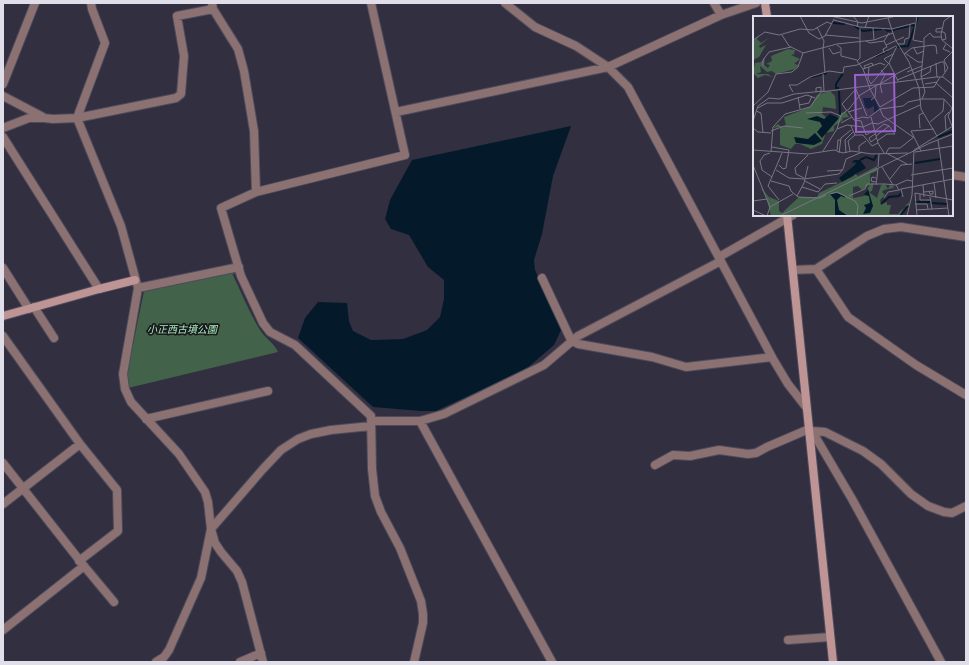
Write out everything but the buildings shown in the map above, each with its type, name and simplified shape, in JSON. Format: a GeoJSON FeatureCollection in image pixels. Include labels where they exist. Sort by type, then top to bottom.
{"type":"FeatureCollection","features":[{"type":"Feature","properties":{"kind":"street"},"geometry":{"type":"LineString","coordinates":[[3,84],[35,3]]}},
{"type":"Feature","properties":{"kind":"street"},"geometry":{"type":"LineString","coordinates":[[91,3],[106,43],[77,118],[121,226],[138,288],[123,374],[125,389],[131,402],[179,454],[205,492],[208,502],[211,529],[215,543],[237,571],[242,582],[263,662]]}},
{"type":"Feature","properties":{"kind":"street"},"geometry":{"type":"LineString","coordinates":[[371,3],[405,155],[256,192],[221,208],[241,276],[263,323],[270,332],[295,345],[371,416],[372,469],[375,496],[381,512],[400,548],[421,601],[423,623],[414,662]]}},
{"type":"Feature","properties":{"kind":"street"},"geometry":{"type":"LineString","coordinates":[[714,3],[721,15]]}},
{"type":"Feature","properties":{"kind":"street"},"geometry":{"type":"LineString","coordinates":[[396,112],[608,67],[721,15],[756,3]]}},
{"type":"Feature","properties":{"kind":"street"},"geometry":{"type":"LineString","coordinates":[[765,3],[766,16]]}},
{"type":"Feature","properties":{"kind":"street"},"geometry":{"type":"LineString","coordinates":[[509,4],[535,27],[576,46],[608,67],[628,87],[772,357],[788,384],[806,407]]}},
{"type":"Feature","properties":{"kind":"street"},"geometry":{"type":"LineString","coordinates":[[3,128],[29,118],[44,118],[53,120],[77,118],[176,98],[181,94],[184,56],[177,16],[213,6],[238,49],[244,70],[254,131],[256,192]]}},
{"type":"Feature","properties":{"kind":"street"},"geometry":{"type":"LineString","coordinates":[[3,96],[44,118]]}},
{"type":"Feature","properties":{"kind":"street"},"geometry":{"type":"LineString","coordinates":[[3,137],[99,289]]}},
{"type":"Feature","properties":{"kind":"street"},"geometry":{"type":"LineString","coordinates":[[953,175],[966,177]]}},
{"type":"Feature","properties":{"kind":"street"},"geometry":{"type":"LineString","coordinates":[[156,662],[164,657],[170,650],[195,593],[201,578],[211,529],[262,469],[281,450],[298,439],[311,434],[371,424],[420,421],[444,414],[544,365],[571,340],[720,259],[789,216],[806,407],[810,430],[833,662]]}},
{"type":"Feature","properties":{"kind":"street"},"geometry":{"type":"LineString","coordinates":[[793,270],[816,269],[867,236],[884,229],[901,227],[966,237]]}},
{"type":"Feature","properties":{"kind":"street"},"geometry":{"type":"LineString","coordinates":[[138,288],[239,267]]}},
{"type":"Feature","properties":{"kind":"street"},"geometry":{"type":"LineString","coordinates":[[3,268],[54,338]]}},
{"type":"Feature","properties":{"kind":"street"},"geometry":{"type":"LineString","coordinates":[[816,269],[848,317],[916,365],[966,395]]}},
{"type":"Feature","properties":{"kind":"street"},"geometry":{"type":"LineString","coordinates":[[542,278],[571,340],[578,344],[667,360],[686,367],[772,357]]}},
{"type":"Feature","properties":{"kind":"street"},"geometry":{"type":"LineString","coordinates":[[3,316],[135,280]]}},
{"type":"Feature","properties":{"kind":"street"},"geometry":{"type":"LineString","coordinates":[[3,336],[80,444],[117,490],[118,531],[3,630]]}},
{"type":"Feature","properties":{"kind":"street"},"geometry":{"type":"LineString","coordinates":[[146,419],[268,391]]}},
{"type":"Feature","properties":{"kind":"street"},"geometry":{"type":"LineString","coordinates":[[420,421],[552,662]]}},
{"type":"Feature","properties":{"kind":"street"},"geometry":{"type":"LineString","coordinates":[[810,430],[852,499],[941,662]]}},
{"type":"Feature","properties":{"kind":"street"},"geometry":{"type":"LineString","coordinates":[[655,464],[673,455],[690,456],[719,450],[748,454],[756,453],[767,447],[810,430],[825,432],[863,451],[881,464],[911,494],[928,506],[944,512],[952,513],[966,506]]}},
{"type":"Feature","properties":{"kind":"street"},"geometry":{"type":"LineString","coordinates":[[3,504],[80,444]]}},
{"type":"Feature","properties":{"kind":"street"},"geometry":{"type":"LineString","coordinates":[[3,463],[81,563],[114,602]]}},
{"type":"Feature","properties":{"kind":"street"},"geometry":{"type":"LineString","coordinates":[[788,640],[830,637]]}},
{"type":"Feature","properties":{"kind":"street"},"geometry":{"type":"LineString","coordinates":[[240,662],[261,653]]}},
{"type":"Feature","properties":{"kind":"green space","name":"小正西古墳公園"},"geometry":{"type":"Polygon","coordinates":[[[232,273],[256,323],[262,333],[278,352],[128,388],[127,374],[144,291],[232,273]]]}},
{"type":"Feature","properties":{"kind":"water"},"geometry":{"type":"Polygon","coordinates":[[[571,126],[553,176],[542,234],[534,260],[535,270],[562,328],[554,345],[526,369],[436,411],[373,407],[298,338],[305,318],[318,302],[347,303],[349,321],[353,331],[371,340],[403,339],[427,330],[440,317],[444,299],[444,280],[428,267],[409,235],[391,229],[385,219],[390,200],[412,160],[571,126]]]}}]}
